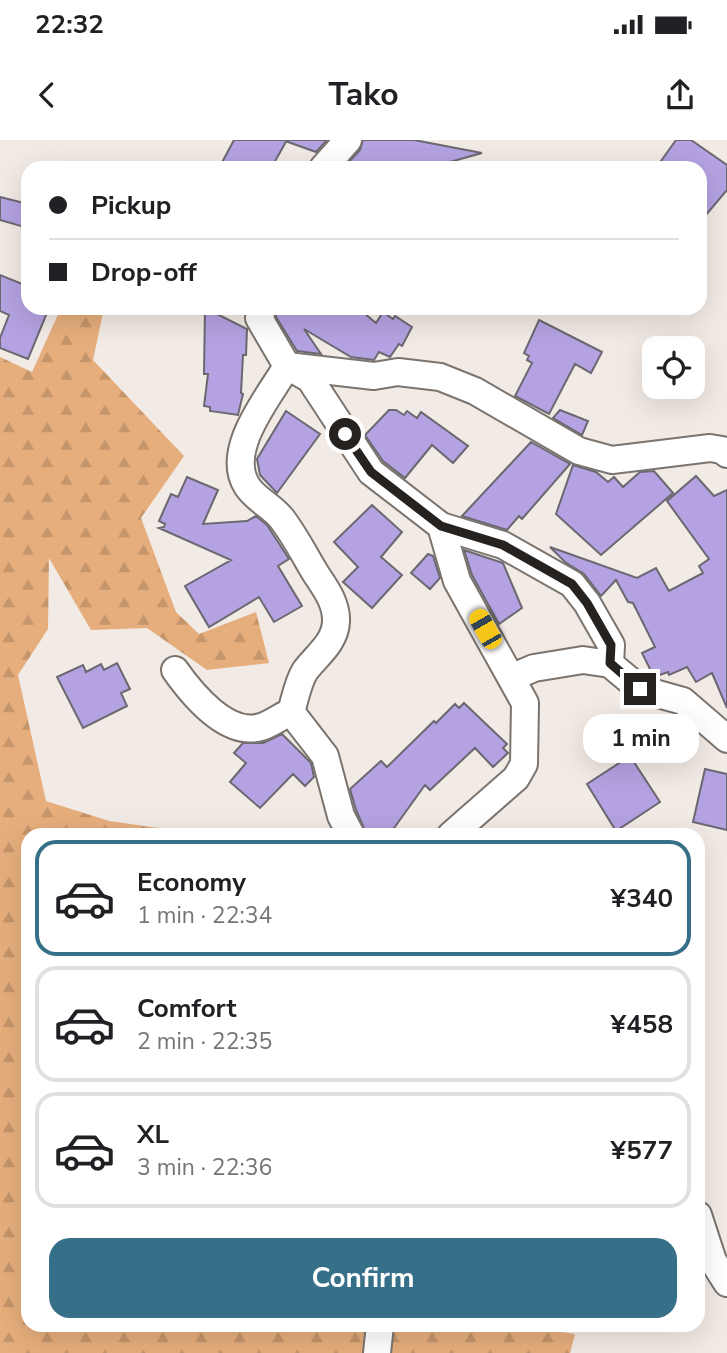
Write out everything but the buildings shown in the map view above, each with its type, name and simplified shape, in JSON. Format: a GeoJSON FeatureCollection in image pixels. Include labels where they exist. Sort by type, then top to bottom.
{"type":"FeatureCollection","features":[{"type":"Feature","properties":{"kind":"street"},"geometry":{"type":"LineString","coordinates":[[329,161],[348,140]]}},
{"type":"Feature","properties":{"kind":"street"},"geometry":{"type":"LineString","coordinates":[[260,315],[259,318],[287,366],[310,379],[371,472],[441,526],[503,545],[572,584],[587,603],[611,645],[610,663]]}},
{"type":"Feature","properties":{"kind":"street"},"geometry":{"type":"LineString","coordinates":[[287,366],[374,376],[398,372],[440,377],[475,391],[579,451],[611,460],[710,447],[727,454]]}},
{"type":"Feature","properties":{"kind":"street"},"geometry":{"type":"LineString","coordinates":[[175,670],[197,700],[232,725],[260,728],[290,712],[303,674],[331,640],[336,624],[335,608],[326,590],[281,517],[255,497],[240,468],[246,435],[287,366]]}},
{"type":"Feature","properties":{"kind":"street"},"geometry":{"type":"LineString","coordinates":[[441,526],[457,581],[526,703],[524,764],[516,778],[459,828]]}},
{"type":"Feature","properties":{"kind":"street"},"geometry":{"type":"LineString","coordinates":[[513,677],[534,668],[583,660],[610,663],[640,689],[683,701],[727,738]]}},
{"type":"Feature","properties":{"kind":"street"},"geometry":{"type":"LineString","coordinates":[[290,712],[325,756],[341,816],[347,828]]}},
{"type":"Feature","properties":{"kind":"street"},"geometry":{"type":"LineString","coordinates":[[705,1236],[713,1261],[727,1283]]}},
{"type":"Feature","properties":{"kind":"street"},"geometry":{"type":"LineString","coordinates":[[377,1353],[379,1332]]}},
{"type":"Feature","properties":{"kind":"green space"},"geometry":{"type":"Polygon","coordinates":[[[58,315],[103,315],[93,360],[184,456],[141,518],[176,612],[199,634],[256,612],[269,663],[207,670],[147,628],[91,630],[49,558],[48,629],[18,675],[46,801],[109,821],[158,828],[21,828],[21,1332],[561,1332],[575,1334],[570,1353],[0,1353],[0,357],[32,372],[58,315]]]}},
{"type":"Feature","properties":{"kind":"route"},"geometry":{"type":"LineString","coordinates":[[345,434],[371,472],[441,526],[503,545],[572,584],[587,603],[611,645],[610,663],[640,689]]}}]}
